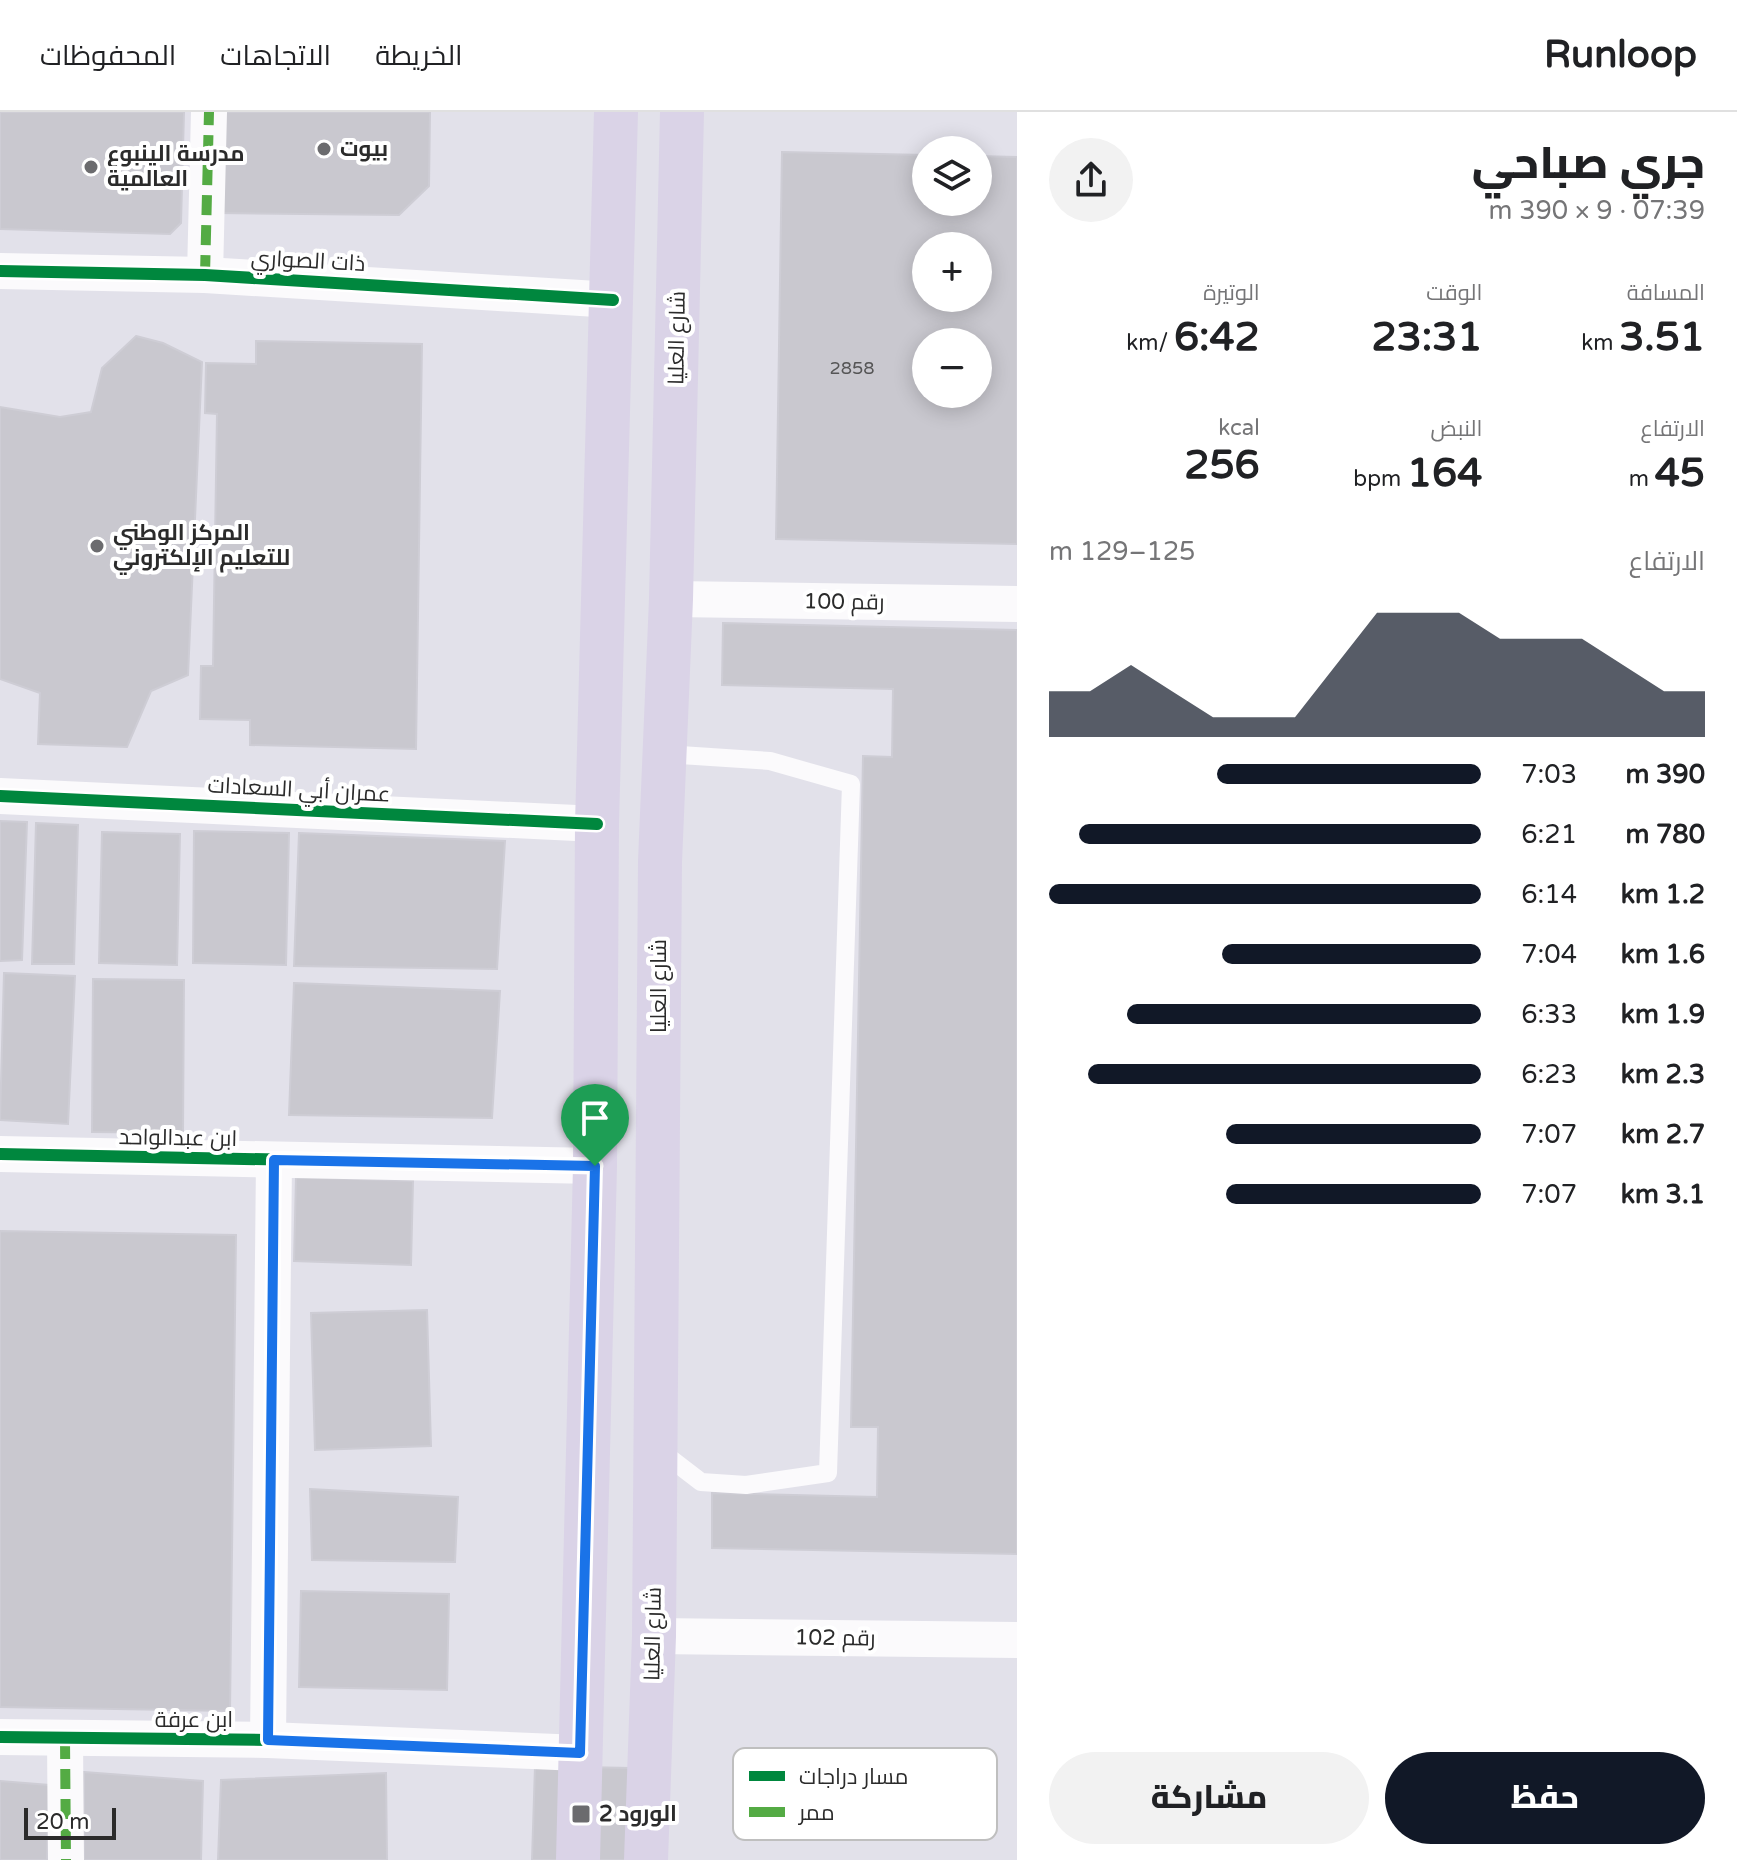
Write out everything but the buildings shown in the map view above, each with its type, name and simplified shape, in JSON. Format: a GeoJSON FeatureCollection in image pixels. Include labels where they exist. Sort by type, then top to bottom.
{"type":"FeatureCollection","features":[{"type":"Feature","properties":{"kind":"main road"},"geometry":{"type":"LineString","coordinates":[[578,1860],[595,1166],[597,824],[616,112]]}},
{"type":"Feature","properties":{"kind":"main road","name":"شارع العليا"},"geometry":{"type":"LineString","coordinates":[[646,1860],[654,1636],[660,862],[671,599],[682,112]]}},
{"type":"Feature","properties":{"kind":"main road"},"geometry":{"type":"LineString","coordinates":[[597,888],[604,970],[623,976],[637,968],[660,862]]}},
{"type":"Feature","properties":{"kind":"street"},"geometry":{"type":"LineString","coordinates":[[205,275],[209,112]]}},
{"type":"Feature","properties":{"kind":"street","name":"ذات الصواري"},"geometry":{"type":"LineString","coordinates":[[0,271],[205,275],[613,300]]}},
{"type":"Feature","properties":{"kind":"street","name":"رقم 100"},"geometry":{"type":"LineString","coordinates":[[671,599],[1017,604]]}},
{"type":"Feature","properties":{"kind":"street","name":"عمران أبي السعادات"},"geometry":{"type":"LineString","coordinates":[[0,796],[597,824]]}},
{"type":"Feature","properties":{"kind":"street","name":"ابن عبدالواحد"},"geometry":{"type":"LineString","coordinates":[[0,1154],[595,1166]]}},
{"type":"Feature","properties":{"kind":"street"},"geometry":{"type":"LineString","coordinates":[[268,1740],[274,1160]]}},
{"type":"Feature","properties":{"kind":"street","name":"رقم 102"},"geometry":{"type":"LineString","coordinates":[[654,1636],[1017,1640]]}},
{"type":"Feature","properties":{"kind":"street","name":"ابن عرفة"},"geometry":{"type":"LineString","coordinates":[[0,1737],[268,1740],[580,1753]]}},
{"type":"Feature","properties":{"kind":"street"},"geometry":{"type":"LineString","coordinates":[[65,1739],[66,1860]]}},
{"type":"Feature","properties":{"kind":"lane"},"geometry":{"type":"LineString","coordinates":[[656,1448],[701,1482],[746,1485],[828,1473],[851,784],[770,761],[665,754]]}},
{"type":"Feature","properties":{"kind":"marked path"},"geometry":{"type":"LineString","coordinates":[[205,275],[209,112]]}},
{"type":"Feature","properties":{"kind":"marked path"},"geometry":{"type":"LineString","coordinates":[[65,1739],[66,1860]]}},
{"type":"Feature","properties":{"kind":"cycle path"},"geometry":{"type":"LineString","coordinates":[[0,271],[205,275],[613,300]]}},
{"type":"Feature","properties":{"kind":"cycle path"},"geometry":{"type":"LineString","coordinates":[[0,796],[597,824]]}},
{"type":"Feature","properties":{"kind":"cycle path"},"geometry":{"type":"LineString","coordinates":[[0,1154],[595,1166]]}},
{"type":"Feature","properties":{"kind":"cycle path"},"geometry":{"type":"LineString","coordinates":[[0,1737],[268,1740],[580,1753]]}},
{"type":"Feature","properties":{"kind":"place","name":"بيوت"},"geometry":{"type":"Point","coordinates":[324,149]}},
{"type":"Feature","properties":{"kind":"place","name":"مدرسة الينبوع العالمية"},"geometry":{"type":"Point","coordinates":[91,167]}},
{"type":"Feature","properties":{"kind":"place","name":"المركز الوطني للتعليم الإلكتروني"},"geometry":{"type":"Point","coordinates":[97,546]}},
{"type":"Feature","properties":{"kind":"place","name":"الورود 2"},"geometry":{"type":"Point","coordinates":[581,1814]}},
{"type":"Feature","properties":{"kind":"route"},"geometry":{"type":"LineString","coordinates":[[274,1160],[595,1166],[580,1753],[268,1740],[274,1160]]}}]}
